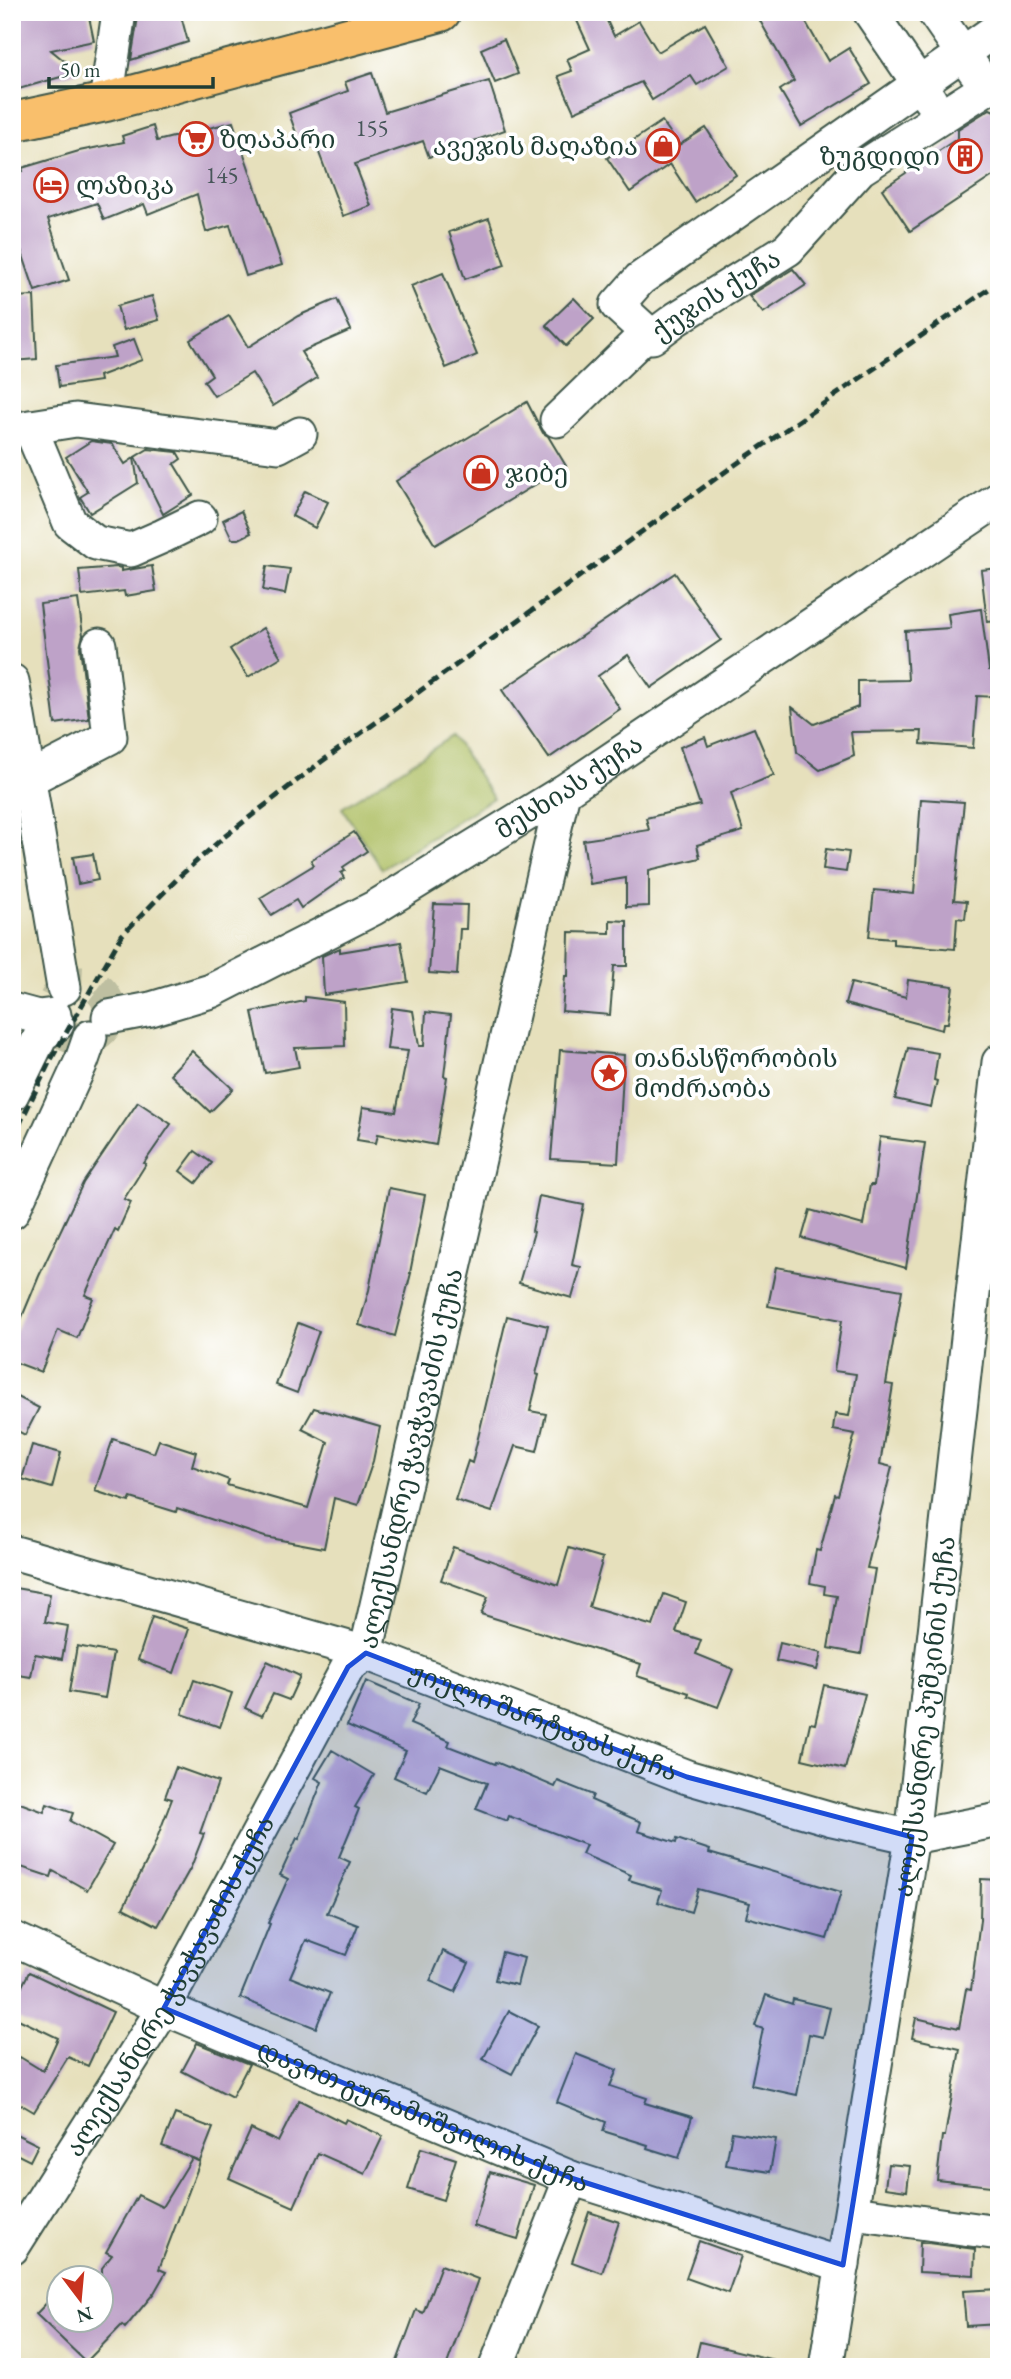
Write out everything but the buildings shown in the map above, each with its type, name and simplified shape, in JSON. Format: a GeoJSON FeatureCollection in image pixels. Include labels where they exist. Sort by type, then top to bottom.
{"type":"FeatureCollection","features":[{"type":"Feature","properties":{"kind":"main road"},"geometry":{"type":"LineString","coordinates":[[12,122],[106,102],[441,12]]}},
{"type":"Feature","properties":{"kind":"street"},"geometry":{"type":"LineString","coordinates":[[106,102],[119,12]]}},
{"type":"Feature","properties":{"kind":"street"},"geometry":{"type":"LineString","coordinates":[[870,12],[942,118]]}},
{"type":"Feature","properties":{"kind":"street","name":"ქუჯის ქუჩა"},"geometry":{"type":"LineString","coordinates":[[934,12],[962,52],[993,84],[860,169],[788,249],[676,319],[652,338],[617,305],[640,279],[962,52],[999,28]]}},
{"type":"Feature","properties":{"kind":"street"},"geometry":{"type":"LineString","coordinates":[[557,420],[647,333]]}},
{"type":"Feature","properties":{"kind":"street"},"geometry":{"type":"LineString","coordinates":[[200,517],[131,550],[96,543],[70,523],[21,428],[76,419],[278,446],[300,434]]}},
{"type":"Feature","properties":{"kind":"street","name":"მესხიას ქუჩა"},"geometry":{"type":"LineString","coordinates":[[12,1212],[99,1027],[211,991],[374,908],[563,792],[999,499]]}},
{"type":"Feature","properties":{"kind":"street"},"geometry":{"type":"LineString","coordinates":[[29,779],[110,737],[99,645]]}},
{"type":"Feature","properties":{"kind":"street"},"geometry":{"type":"LineString","coordinates":[[12,681],[29,779],[58,1009],[41,1034],[12,1094]]}},
{"type":"Feature","properties":{"kind":"street","name":"ალექსანდრე ჭავჭავაძის ქუჩა"},"geometry":{"type":"LineString","coordinates":[[12,2248],[164,2008],[348,1667],[366,1653],[563,792]]}},
{"type":"Feature","properties":{"kind":"street"},"geometry":{"type":"LineString","coordinates":[[12,1010],[38,1017],[58,1009]]}},
{"type":"Feature","properties":{"kind":"street","name":"ალექსანდრე პუშკინის ქუჩა"},"geometry":{"type":"LineString","coordinates":[[826,2367],[912,1837],[999,1062]]}},
{"type":"Feature","properties":{"kind":"street","name":"ჟიული შარტავას ქუჩა"},"geometry":{"type":"LineString","coordinates":[[12,1552],[366,1653],[687,1777],[832,1819],[912,1837],[999,1820]]}},
{"type":"Feature","properties":{"kind":"street","name":"დავით გურამიშვილის ქუჩა"},"geometry":{"type":"LineString","coordinates":[[12,1938],[164,2008],[571,2178],[843,2265]]}},
{"type":"Feature","properties":{"kind":"street"},"geometry":{"type":"LineString","coordinates":[[496,2367],[571,2178]]}},
{"type":"Feature","properties":{"kind":"street"},"geometry":{"type":"LineString","coordinates":[[853,2213],[999,2233]]}},
{"type":"Feature","properties":{"kind":"highlighted area"},"geometry":{"type":"Polygon","coordinates":[[[366,1653],[687,1777],[912,1837],[843,2265],[571,2178],[164,2008],[348,1667],[366,1653]]]}},
{"type":"Feature","properties":{"kind":"green space"},"geometry":{"type":"Polygon","coordinates":[[[453,736],[493,798],[382,869],[342,808],[453,736]]]}},
{"type":"Feature","properties":{"kind":"tunnel"},"geometry":{"type":"LineString","coordinates":[[81,983],[92,985],[101,991],[107,1000],[109,1011],[107,1022],[101,1031],[92,1037],[81,1039],[70,1037],[61,1031],[55,1022],[53,1011],[55,1000],[61,991],[70,985],[81,983]]}},
{"type":"Feature","properties":{"kind":"railway"},"geometry":{"type":"LineString","coordinates":[[12,1140],[49,1063],[122,935],[181,875],[224,837],[321,762],[729,469],[999,282]]}},
{"type":"Feature","properties":{"kind":"place","name":"ზღაპარი"},"geometry":{"type":"Point","coordinates":[196,139]}},
{"type":"Feature","properties":{"kind":"place","name":"ავეჯის მაღაზია"},"geometry":{"type":"Point","coordinates":[663,146]}},
{"type":"Feature","properties":{"kind":"place","name":"ზუგდიდი"},"geometry":{"type":"Point","coordinates":[965,156]}},
{"type":"Feature","properties":{"kind":"place","name":"ლაზიკა"},"geometry":{"type":"Point","coordinates":[51,185]}},
{"type":"Feature","properties":{"kind":"place","name":"ჯიბე"},"geometry":{"type":"Point","coordinates":[481,473]}},
{"type":"Feature","properties":{"kind":"place","name":"თანასწორობის მოძრაობა"},"geometry":{"type":"Point","coordinates":[609,1073]}}]}
